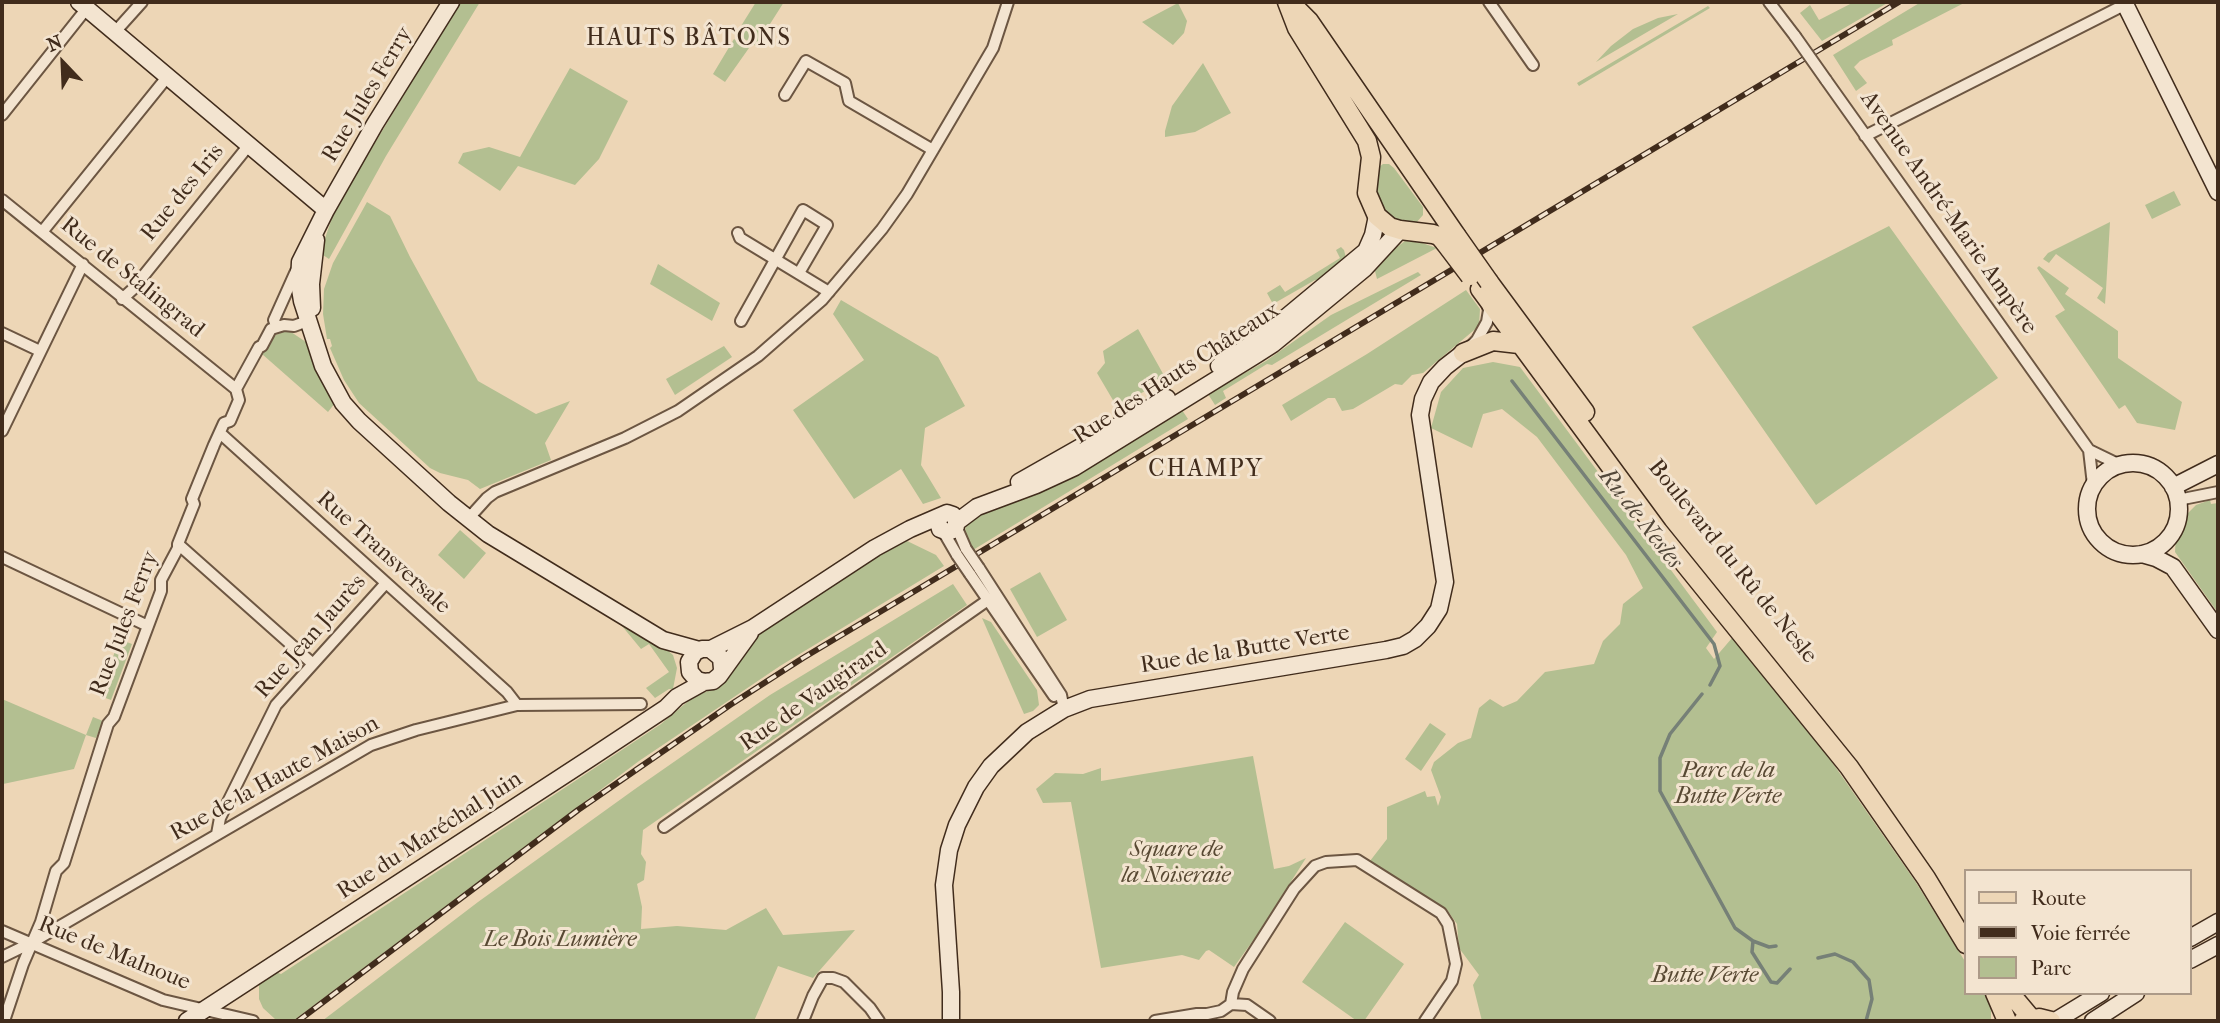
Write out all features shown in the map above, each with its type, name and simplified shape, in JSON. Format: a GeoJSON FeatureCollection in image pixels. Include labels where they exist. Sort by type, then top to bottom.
{"type":"FeatureCollection","features":[{"type":"Feature","properties":{"kind":"main road"},"geometry":{"type":"LineString","coordinates":[[1288,2],[1309,21],[1408,166],[1450,239],[1519,344],[1672,550],[1849,767],[1926,878],[1965,942]]}},
{"type":"Feature","properties":{"kind":"main road"},"geometry":{"type":"LineString","coordinates":[[1288,2],[1297,27],[1367,141],[1371,157],[1367,193],[1377,216],[1386,224],[1400,230],[1450,239]]}},
{"type":"Feature","properties":{"kind":"main road"},"geometry":{"type":"LineString","coordinates":[[1370,170],[1375,163],[1385,158],[1408,166]]}},
{"type":"Feature","properties":{"kind":"main road"},"geometry":{"type":"LineString","coordinates":[[1400,230],[1423,225],[1430,219],[1426,194]]}},
{"type":"Feature","properties":{"kind":"main road","name":"Boulevard du Rû de Nesle"},"geometry":{"type":"LineString","coordinates":[[1485,290],[1677,539],[1857,759],[1914,840],[1965,920]]}},
{"type":"Feature","properties":{"kind":"main road"},"geometry":{"type":"LineString","coordinates":[[1463,353],[1493,341],[1519,344]]}},
{"type":"Feature","properties":{"kind":"main road"},"geometry":{"type":"LineString","coordinates":[[1996,995],[2007,1021]]}},
{"type":"Feature","properties":{"kind":"main road"},"geometry":{"type":"LineString","coordinates":[[2011,995],[2027,1020],[2041,1018],[2053,1021]]}},
{"type":"Feature","properties":{"kind":"street"},"geometry":{"type":"LineString","coordinates":[[115,32],[142,2]]}},
{"type":"Feature","properties":{"kind":"street"},"geometry":{"type":"LineString","coordinates":[[468,519],[495,492],[625,438],[678,411],[758,356],[830,292],[882,229],[933,150],[993,48],[1008,2]]}},
{"type":"Feature","properties":{"kind":"street"},"geometry":{"type":"LineString","coordinates":[[1489,2],[1533,65]]}},
{"type":"Feature","properties":{"kind":"street","name":"Avenue André-Marie Ampère"},"geometry":{"type":"LineString","coordinates":[[1769,2],[2089,450],[2094,485]]}},
{"type":"Feature","properties":{"kind":"street"},"geometry":{"type":"LineString","coordinates":[[1865,136],[2127,3],[2218,192]]}},
{"type":"Feature","properties":{"kind":"street","name":"Rue Jules Ferry"},"geometry":{"type":"LineString","coordinates":[[5,1021],[31,943],[41,922],[56,871],[64,863],[108,724],[114,717],[161,591],[161,580],[172,562],[194,504],[192,499],[224,423],[230,421],[239,400],[236,389],[257,350],[274,328],[274,320],[326,210],[446,4]]}},
{"type":"Feature","properties":{"kind":"street"},"geometry":{"type":"LineString","coordinates":[[2,115],[83,5],[326,210]]}},
{"type":"Feature","properties":{"kind":"street"},"geometry":{"type":"LineString","coordinates":[[785,95],[806,61],[845,83],[849,101],[933,150]]}},
{"type":"Feature","properties":{"kind":"street"},"geometry":{"type":"LineString","coordinates":[[42,232],[167,76]]}},
{"type":"Feature","properties":{"kind":"street","name":"Rue des Iris"},"geometry":{"type":"LineString","coordinates":[[122,299],[249,145]]}},
{"type":"Feature","properties":{"kind":"street","name":"Rue de Stalingrad"},"geometry":{"type":"LineString","coordinates":[[2,200],[236,389]]}},
{"type":"Feature","properties":{"kind":"street"},"geometry":{"type":"LineString","coordinates":[[741,321],[803,210],[827,225],[799,272]]}},
{"type":"Feature","properties":{"kind":"street","name":"Rue des Hauts Châteaux"},"geometry":{"type":"LineString","coordinates":[[948,523],[1205,375],[1266,334],[1366,251],[1377,216]]}},
{"type":"Feature","properties":{"kind":"street"},"geometry":{"type":"LineString","coordinates":[[302,323],[317,227]]}},
{"type":"Feature","properties":{"kind":"street","name":"Rue des Hauts Châteaux"},"geometry":{"type":"LineString","coordinates":[[705,650],[753,628],[875,548],[914,527],[948,523],[977,507],[1075,467],[1273,344],[1364,269],[1400,230]]}},
{"type":"Feature","properties":{"kind":"street"},"geometry":{"type":"LineString","coordinates":[[738,233],[740,238],[830,292]]}},
{"type":"Feature","properties":{"kind":"street"},"geometry":{"type":"LineString","coordinates":[[300,262],[302,323],[315,344],[331,385],[359,421],[468,519],[505,545],[663,640],[689,666],[694,678],[704,682],[716,679],[722,669],[722,659],[705,650],[663,640]]}},
{"type":"Feature","properties":{"kind":"street"},"geometry":{"type":"LineString","coordinates":[[2,431],[83,264]]}},
{"type":"Feature","properties":{"kind":"street","name":"Rue de la Butte Verte"},"geometry":{"type":"LineString","coordinates":[[951,1021],[944,886],[946,866],[957,825],[991,766],[1027,732],[1042,723],[1062,702],[1387,650],[1403,646],[1421,634],[1439,610],[1445,582],[1420,423],[1421,407],[1426,389],[1445,367],[1477,340],[1487,322],[1489,310],[1485,290]]}},
{"type":"Feature","properties":{"kind":"street"},"geometry":{"type":"LineString","coordinates":[[274,328],[302,323]]}},
{"type":"Feature","properties":{"kind":"street"},"geometry":{"type":"LineString","coordinates":[[2,333],[40,351]]}},
{"type":"Feature","properties":{"kind":"street","name":"Rue Transversale"},"geometry":{"type":"LineString","coordinates":[[220,433],[507,692],[517,705]]}},
{"type":"Feature","properties":{"kind":"street","name":"Avenue André-Marie Ampère"},"geometry":{"type":"LineString","coordinates":[[2089,450],[2120,465]]}},
{"type":"Feature","properties":{"kind":"street"},"geometry":{"type":"LineString","coordinates":[[2171,535],[2154,550],[2142,554],[2127,555],[2113,551],[2100,542],[2091,529],[2087,515],[2088,500],[2094,485],[2120,465],[2135,463],[2150,467],[2163,475],[2175,494],[2179,512],[2171,535],[2173,566],[2218,630]]}},
{"type":"Feature","properties":{"kind":"street"},"geometry":{"type":"LineString","coordinates":[[2175,494],[2218,464]]}},
{"type":"Feature","properties":{"kind":"street"},"geometry":{"type":"LineString","coordinates":[[2175,494],[2218,492]]}},
{"type":"Feature","properties":{"kind":"street"},"geometry":{"type":"LineString","coordinates":[[948,523],[962,552],[1062,702]]}},
{"type":"Feature","properties":{"kind":"street"},"geometry":{"type":"LineString","coordinates":[[178,544],[313,664]]}},
{"type":"Feature","properties":{"kind":"street"},"geometry":{"type":"LineString","coordinates":[[2142,554],[2173,566]]}},
{"type":"Feature","properties":{"kind":"street"},"geometry":{"type":"LineString","coordinates":[[2,557],[148,626]]}},
{"type":"Feature","properties":{"kind":"street"},"geometry":{"type":"LineString","coordinates":[[975,571],[988,600],[1045,683],[1062,702]]}},
{"type":"Feature","properties":{"kind":"street","name":"Rue Jean Jaurès"},"geometry":{"type":"LineString","coordinates":[[217,834],[220,818],[276,705],[386,583]]}},
{"type":"Feature","properties":{"kind":"street","name":"Rue de Vaugirard"},"geometry":{"type":"LineString","coordinates":[[664,827],[988,600]]}},
{"type":"Feature","properties":{"kind":"street","name":"Rue des Hauts Châteaux"},"geometry":{"type":"LineString","coordinates":[[722,669],[753,628]]}},
{"type":"Feature","properties":{"kind":"street"},"geometry":{"type":"LineString","coordinates":[[689,666],[691,657],[705,650]]}},
{"type":"Feature","properties":{"kind":"street","name":"Rue du Maréchal Juin"},"geometry":{"type":"LineString","coordinates":[[677,697],[689,666]]}},
{"type":"Feature","properties":{"kind":"street","name":"Rue du Maréchal Juin"},"geometry":{"type":"LineString","coordinates":[[187,1021],[639,726],[677,697],[704,682]]}},
{"type":"Feature","properties":{"kind":"street"},"geometry":{"type":"LineString","coordinates":[[1042,723],[1053,701],[1045,683]]}},
{"type":"Feature","properties":{"kind":"street","name":"Rue de la Haute Maison"},"geometry":{"type":"LineString","coordinates":[[2,957],[31,943],[371,746],[416,730],[517,705],[641,704]]}},
{"type":"Feature","properties":{"kind":"street"},"geometry":{"type":"LineString","coordinates":[[1231,1004],[1243,969],[1294,889],[1315,866],[1357,860],[1441,913],[1448,924],[1456,964],[1452,981],[1425,1021]]}},
{"type":"Feature","properties":{"kind":"street"},"geometry":{"type":"LineString","coordinates":[[2192,937],[2218,922]]}},
{"type":"Feature","properties":{"kind":"street","name":"Rue de Malnoue"},"geometry":{"type":"LineString","coordinates":[[2,930],[163,1000],[253,1021]]}},
{"type":"Feature","properties":{"kind":"street"},"geometry":{"type":"LineString","coordinates":[[2192,959],[2218,945]]}},
{"type":"Feature","properties":{"kind":"street"},"geometry":{"type":"LineString","coordinates":[[803,1021],[822,978],[844,982],[879,1021]]}},
{"type":"Feature","properties":{"kind":"street"},"geometry":{"type":"LineString","coordinates":[[2053,1021],[2098,995]]}},
{"type":"Feature","properties":{"kind":"street"},"geometry":{"type":"LineString","coordinates":[[2093,1021],[2133,995]]}},
{"type":"Feature","properties":{"kind":"street"},"geometry":{"type":"LineString","coordinates":[[2105,1021],[2134,995]]}},
{"type":"Feature","properties":{"kind":"street"},"geometry":{"type":"LineString","coordinates":[[1155,1021],[1197,1014],[1210,1018],[1231,1004],[1247,1005],[1270,1021]]}},
{"type":"Feature","properties":{"kind":"green space"},"geometry":{"type":"Polygon","coordinates":[[[460,2],[480,2],[386,156],[329,259],[320,253],[335,209],[460,2]]]}},
{"type":"Feature","properties":{"kind":"green space"},"geometry":{"type":"Polygon","coordinates":[[[756,2],[784,2],[756,46],[736,34],[756,2]]]}},
{"type":"Feature","properties":{"kind":"green space"},"geometry":{"type":"Polygon","coordinates":[[[1854,2],[1889,2],[1822,41],[1800,13],[1810,5],[1819,20],[1854,2]]]}},
{"type":"Feature","properties":{"kind":"green space"},"geometry":{"type":"Polygon","coordinates":[[[1921,2],[1966,2],[1892,40],[1893,45],[1860,61],[1854,67],[1867,83],[1856,91],[1833,55],[1921,2]]]}},
{"type":"Feature","properties":{"kind":"green space"},"geometry":{"type":"Polygon","coordinates":[[[1178,3],[1187,21],[1184,33],[1173,45],[1142,22],[1178,3]]]}},
{"type":"Feature","properties":{"kind":"green space"},"geometry":{"type":"Polygon","coordinates":[[[1708,6],[1710,8],[1579,86],[1577,83],[1708,6]]]}},
{"type":"Feature","properties":{"kind":"green space"},"geometry":{"type":"Polygon","coordinates":[[[1678,14],[1596,62],[1633,29],[1658,18],[1678,14]]]}},
{"type":"Feature","properties":{"kind":"green space"},"geometry":{"type":"Polygon","coordinates":[[[734,39],[749,48],[725,82],[713,74],[734,39]]]}},
{"type":"Feature","properties":{"kind":"green space"},"geometry":{"type":"Polygon","coordinates":[[[1203,63],[1231,113],[1195,132],[1165,137],[1172,106],[1203,63]]]}},
{"type":"Feature","properties":{"kind":"green space"},"geometry":{"type":"Polygon","coordinates":[[[570,68],[628,101],[599,159],[575,185],[518,166],[500,191],[458,163],[463,153],[489,147],[520,157],[570,68]]]}},
{"type":"Feature","properties":{"kind":"green space"},"geometry":{"type":"Polygon","coordinates":[[[1383,164],[1394,168],[1423,207],[1423,215],[1416,223],[1388,219],[1373,193],[1379,167],[1383,164]]]}},
{"type":"Feature","properties":{"kind":"green space"},"geometry":{"type":"Polygon","coordinates":[[[2174,191],[2181,205],[2152,219],[2145,205],[2174,191]]]}},
{"type":"Feature","properties":{"kind":"green space"},"geometry":{"type":"Polygon","coordinates":[[[367,202],[390,216],[478,381],[536,414],[570,401],[545,443],[551,460],[480,489],[468,480],[430,468],[359,403],[344,380],[330,348],[332,346],[330,339],[327,339],[323,314],[324,289],[333,263],[367,202]]]}},
{"type":"Feature","properties":{"kind":"green space"},"geometry":{"type":"Polygon","coordinates":[[[2110,222],[2105,304],[2097,298],[2103,288],[2056,254],[2049,263],[2043,259],[2048,253],[2110,222]]]}},
{"type":"Feature","properties":{"kind":"green space"},"geometry":{"type":"Polygon","coordinates":[[[1889,226],[1998,378],[1816,505],[1692,327],[1889,226]]]}},
{"type":"Feature","properties":{"kind":"green space"},"geometry":{"type":"Polygon","coordinates":[[[1405,241],[1437,248],[1377,279],[1375,271],[1393,250],[1405,241]]]}},
{"type":"Feature","properties":{"kind":"green space"},"geometry":{"type":"Polygon","coordinates":[[[1341,247],[1346,258],[1321,282],[1315,280],[1273,304],[1267,293],[1280,285],[1285,292],[1340,258],[1336,250],[1341,247]]]}},
{"type":"Feature","properties":{"kind":"green space"},"geometry":{"type":"Polygon","coordinates":[[[658,264],[720,303],[712,321],[650,284],[658,264]]]}},
{"type":"Feature","properties":{"kind":"green space"},"geometry":{"type":"Polygon","coordinates":[[[2039,266],[2069,288],[2065,294],[2118,331],[2118,358],[2182,402],[2175,430],[2137,423],[2125,405],[2119,409],[2055,316],[2065,310],[2037,268],[2039,266]]]}},
{"type":"Feature","properties":{"kind":"green space"},"geometry":{"type":"Polygon","coordinates":[[[1418,272],[1421,275],[1272,365],[1267,364],[1223,391],[1226,398],[1215,405],[1208,394],[1266,361],[1331,315],[1418,272]]]}},
{"type":"Feature","properties":{"kind":"green space"},"geometry":{"type":"Polygon","coordinates":[[[1466,290],[1480,309],[1479,326],[1423,373],[1412,375],[1402,385],[1395,384],[1353,409],[1342,411],[1335,398],[1328,398],[1291,421],[1282,405],[1466,290]]]}},
{"type":"Feature","properties":{"kind":"green space"},"geometry":{"type":"Polygon","coordinates":[[[841,300],[938,357],[965,406],[925,428],[921,465],[941,498],[923,504],[901,469],[854,499],[793,410],[864,360],[833,314],[841,300]]]}},
{"type":"Feature","properties":{"kind":"green space"},"geometry":{"type":"Polygon","coordinates":[[[1138,329],[1166,379],[1117,407],[1097,373],[1105,363],[1103,351],[1138,329]]]}},
{"type":"Feature","properties":{"kind":"green space"},"geometry":{"type":"Polygon","coordinates":[[[291,332],[306,342],[335,403],[328,412],[262,354],[274,336],[291,332]]]}},
{"type":"Feature","properties":{"kind":"green space"},"geometry":{"type":"Polygon","coordinates":[[[724,346],[732,357],[675,395],[666,379],[724,346]]]}},
{"type":"Feature","properties":{"kind":"green space","name":"Parc de la Butte Verte"},"geometry":{"type":"Polygon","coordinates":[[[1493,362],[1520,367],[1717,632],[1706,648],[1714,659],[1732,638],[1827,755],[1915,881],[1965,961],[1965,995],[1986,995],[1991,1003],[1991,1021],[1482,1021],[1473,985],[1479,975],[1459,948],[1457,924],[1447,910],[1370,861],[1387,839],[1387,807],[1425,791],[1427,797],[1435,796],[1438,806],[1441,797],[1431,770],[1434,762],[1458,743],[1471,738],[1479,708],[1490,699],[1503,707],[1517,701],[1545,672],[1594,664],[1603,641],[1620,624],[1623,604],[1643,588],[1626,555],[1537,437],[1502,409],[1483,414],[1472,448],[1431,428],[1441,392],[1463,368],[1493,362]]]}},
{"type":"Feature","properties":{"kind":"green space"},"geometry":{"type":"Polygon","coordinates":[[[1180,407],[1188,419],[973,550],[965,532],[966,523],[1180,407]]]}},
{"type":"Feature","properties":{"kind":"green space"},"geometry":{"type":"Polygon","coordinates":[[[2210,500],[2211,504],[2218,503],[2218,613],[2175,552],[2176,535],[2185,516],[2196,505],[2210,500]]]}},
{"type":"Feature","properties":{"kind":"green space"},"geometry":{"type":"Polygon","coordinates":[[[460,530],[486,553],[464,579],[438,555],[460,530]]]}},
{"type":"Feature","properties":{"kind":"green space"},"geometry":{"type":"Polygon","coordinates":[[[903,539],[936,555],[944,566],[780,666],[639,761],[293,1021],[275,1019],[263,1008],[259,999],[259,983],[276,972],[281,974],[569,785],[661,724],[692,698],[721,685],[764,629],[903,539]]]}},
{"type":"Feature","properties":{"kind":"green space"},"geometry":{"type":"Polygon","coordinates":[[[1040,572],[1067,620],[1037,637],[1010,589],[1040,572]]]}},
{"type":"Feature","properties":{"kind":"green space","name":"Le Bois Lumière"},"geometry":{"type":"Polygon","coordinates":[[[953,584],[967,605],[643,830],[641,854],[646,862],[644,880],[637,884],[642,907],[641,929],[677,926],[726,930],[766,908],[783,935],[855,930],[813,978],[778,966],[754,1021],[322,1021],[478,902],[770,695],[953,584]]]}},
{"type":"Feature","properties":{"kind":"green space"},"geometry":{"type":"Polygon","coordinates":[[[982,618],[991,622],[1037,690],[1039,705],[1033,711],[1024,714],[982,618]]]}},
{"type":"Feature","properties":{"kind":"green space"},"geometry":{"type":"Polygon","coordinates":[[[622,624],[673,655],[677,668],[673,689],[655,698],[646,688],[669,672],[649,644],[641,649],[622,624]]]}},
{"type":"Feature","properties":{"kind":"green space"},"geometry":{"type":"Polygon","coordinates":[[[119,639],[132,644],[111,700],[100,696],[119,639]]]}},
{"type":"Feature","properties":{"kind":"green space"},"geometry":{"type":"Polygon","coordinates":[[[2,699],[86,735],[74,769],[2,786],[2,699]]]}},
{"type":"Feature","properties":{"kind":"green space"},"geometry":{"type":"Polygon","coordinates":[[[93,717],[103,721],[96,738],[86,735],[93,717]]]}},
{"type":"Feature","properties":{"kind":"green space"},"geometry":{"type":"Polygon","coordinates":[[[1430,723],[1446,734],[1421,771],[1405,759],[1430,723]]]}},
{"type":"Feature","properties":{"kind":"green space","name":"Square de la Noiseraie"},"geometry":{"type":"Polygon","coordinates":[[[1253,756],[1274,869],[1306,858],[1257,935],[1234,967],[1209,950],[1199,960],[1182,955],[1101,968],[1071,802],[1043,803],[1036,789],[1055,773],[1083,774],[1101,768],[1101,781],[1253,756]]]}},
{"type":"Feature","properties":{"kind":"green space"},"geometry":{"type":"Polygon","coordinates":[[[1345,922],[1404,964],[1364,1021],[1357,1021],[1302,982],[1345,922]]]}},
{"type":"Feature","properties":{"kind":"waterway","name":"Ru de Nesles"},"geometry":{"type":"LineString","coordinates":[[1512,381],[1714,644],[1720,666],[1710,685]]}},
{"type":"Feature","properties":{"kind":"waterway","name":"Ru de Nesles"},"geometry":{"type":"LineString","coordinates":[[1702,694],[1670,734],[1660,758],[1660,791],[1735,928],[1753,941],[1769,947],[1776,946]]}},
{"type":"Feature","properties":{"kind":"waterway","name":"Ru de Nesles"},"geometry":{"type":"LineString","coordinates":[[1753,941],[1752,952],[1771,982],[1777,983],[1790,969]]}},
{"type":"Feature","properties":{"kind":"waterway","name":"Ru de Nesles"},"geometry":{"type":"LineString","coordinates":[[1818,958],[1835,954],[1853,962],[1869,980],[1872,999],[1866,1021]]}},
{"type":"Feature","properties":{"kind":"railway"},"geometry":{"type":"LineString","coordinates":[[298,1021],[578,810],[803,658],[1899,2]]}},
{"type":"Feature","properties":{"kind":"district","name":"HAUTS BÂTONS"},"geometry":{"type":"Point","coordinates":[689,39]}},
{"type":"Feature","properties":{"kind":"district","name":"CHAMPY"},"geometry":{"type":"Point","coordinates":[1206,470]}},
{"type":"Feature","properties":{"kind":"park label","name":"Butte Verte"},"geometry":{"type":"Point","coordinates":[1705,976]}}]}
